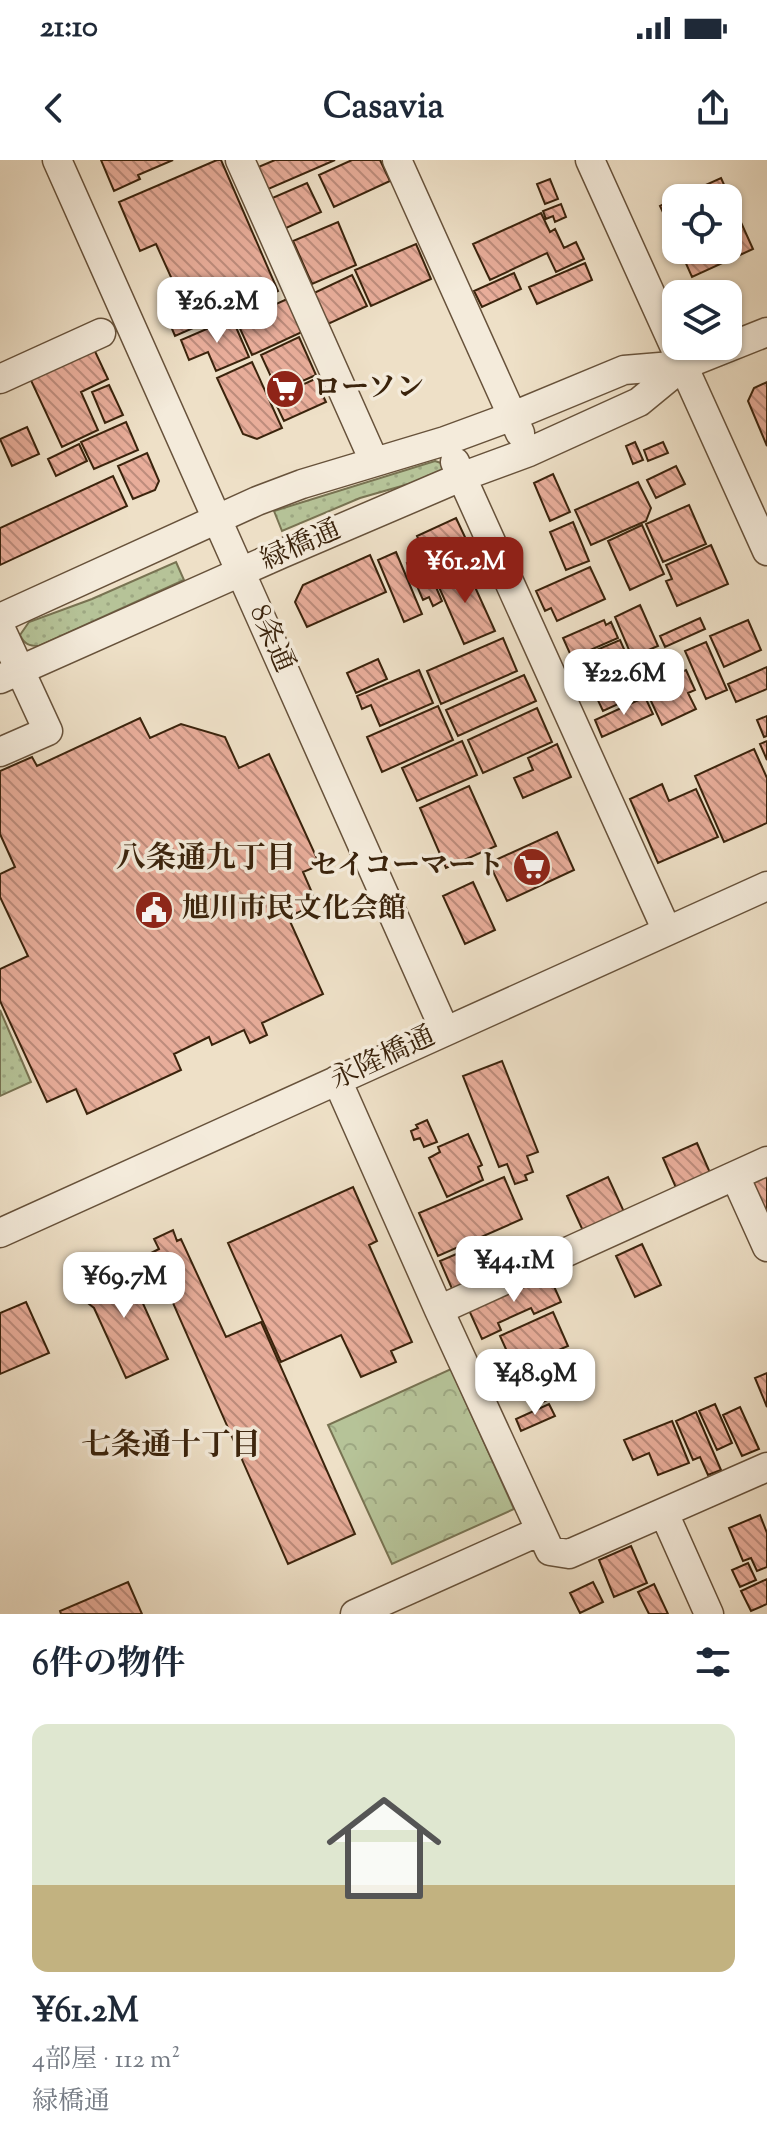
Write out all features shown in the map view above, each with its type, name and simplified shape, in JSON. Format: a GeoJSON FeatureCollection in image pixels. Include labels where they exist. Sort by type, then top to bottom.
{"type":"FeatureCollection","features":[{"type":"Feature","properties":{"kind":"street","name":"8条通"},"geometry":{"type":"LineString","coordinates":[[57,160],[445,1031]]}},
{"type":"Feature","properties":{"kind":"street"},"geometry":{"type":"LineString","coordinates":[[240,160],[374,461]]}},
{"type":"Feature","properties":{"kind":"street"},"geometry":{"type":"LineString","coordinates":[[397,160],[529,452]]}},
{"type":"Feature","properties":{"kind":"street"},"geometry":{"type":"LineString","coordinates":[[590,160],[767,551]]}},
{"type":"Feature","properties":{"kind":"street","name":"緑橋通"},"geometry":{"type":"LineString","coordinates":[[0,618],[287,489],[445,441],[624,370],[684,365],[767,332]]}},
{"type":"Feature","properties":{"kind":"street"},"geometry":{"type":"LineString","coordinates":[[0,379],[101,333]]}},
{"type":"Feature","properties":{"kind":"street","name":"緑橋通"},"geometry":{"type":"LineString","coordinates":[[10,675],[639,402],[684,365]]}},
{"type":"Feature","properties":{"kind":"street"},"geometry":{"type":"LineString","coordinates":[[445,441],[667,931]]}},
{"type":"Feature","properties":{"kind":"street"},"geometry":{"type":"LineString","coordinates":[[0,627],[10,675],[48,731],[0,752]]}},
{"type":"Feature","properties":{"kind":"street","name":"永隆橋通"},"geometry":{"type":"LineString","coordinates":[[0,1233],[767,886]]}},
{"type":"Feature","properties":{"kind":"street"},"geometry":{"type":"LineString","coordinates":[[337,1080],[550,1551],[569,1554],[767,1467]]}},
{"type":"Feature","properties":{"kind":"street"},"geometry":{"type":"LineString","coordinates":[[439,1310],[767,1161]]}},
{"type":"Feature","properties":{"kind":"street"},"geometry":{"type":"LineString","coordinates":[[735,1176],[767,1247]]}},
{"type":"Feature","properties":{"kind":"street"},"geometry":{"type":"LineString","coordinates":[[664,1513],[709,1614]]}},
{"type":"Feature","properties":{"kind":"street"},"geometry":{"type":"LineString","coordinates":[[355,1614],[540,1531]]}},
{"type":"Feature","properties":{"kind":"green space"},"geometry":{"type":"Polygon","coordinates":[[[435,461],[444,464],[445,470],[440,475],[360,498],[282,531],[274,511],[435,461]]]}},
{"type":"Feature","properties":{"kind":"green space"},"geometry":{"type":"Polygon","coordinates":[[[176,562],[184,580],[39,646],[27,644],[20,635],[29,622],[92,599],[176,562]]]}},
{"type":"Feature","properties":{"kind":"green space"},"geometry":{"type":"Polygon","coordinates":[[[0,1010],[31,1082],[0,1096],[0,1010]]]}},
{"type":"Feature","properties":{"kind":"green space"},"geometry":{"type":"Polygon","coordinates":[[[451,1369],[514,1509],[392,1564],[328,1425],[451,1369]]]}},
{"type":"Feature","properties":{"kind":"building"},"geometry":{"type":"Polygon","coordinates":[[[101,160],[173,160],[138,175],[140,179],[114,191],[101,160]]]}},
{"type":"Feature","properties":{"kind":"building"},"geometry":{"type":"Polygon","coordinates":[[[221,160],[278,291],[175,336],[162,305],[180,297],[156,244],[140,251],[119,202],[221,160]]]}},
{"type":"Feature","properties":{"kind":"building"},"geometry":{"type":"Polygon","coordinates":[[[275,160],[335,160],[266,190],[256,168],[275,160]]]}},
{"type":"Feature","properties":{"kind":"building"},"geometry":{"type":"Polygon","coordinates":[[[352,160],[380,160],[390,181],[334,207],[319,175],[352,160]]]}},
{"type":"Feature","properties":{"kind":"building"},"geometry":{"type":"Polygon","coordinates":[[[721,178],[724,184],[708,184],[721,178]]]}},
{"type":"Feature","properties":{"kind":"building"},"geometry":{"type":"Polygon","coordinates":[[[550,179],[558,199],[545,204],[537,184],[550,179]]]}},
{"type":"Feature","properties":{"kind":"building"},"geometry":{"type":"Polygon","coordinates":[[[307,183],[321,212],[284,229],[270,199],[307,183]]]}},
{"type":"Feature","properties":{"kind":"building"},"geometry":{"type":"Polygon","coordinates":[[[561,204],[566,217],[555,222],[553,216],[546,219],[543,211],[561,204]]]}},
{"type":"Feature","properties":{"kind":"building"},"geometry":{"type":"Polygon","coordinates":[[[541,213],[550,232],[555,229],[564,248],[576,242],[584,259],[556,272],[547,253],[490,280],[473,244],[541,213]]]}},
{"type":"Feature","properties":{"kind":"building"},"geometry":{"type":"Polygon","coordinates":[[[338,222],[356,265],[312,284],[293,241],[338,222]]]}},
{"type":"Feature","properties":{"kind":"building"},"geometry":{"type":"Polygon","coordinates":[[[742,225],[753,249],[742,254],[742,225]]]}},
{"type":"Feature","properties":{"kind":"building"},"geometry":{"type":"Polygon","coordinates":[[[416,244],[431,279],[371,306],[355,270],[416,244]]]}},
{"type":"Feature","properties":{"kind":"building"},"geometry":{"type":"Polygon","coordinates":[[[585,263],[592,280],[537,304],[529,287],[585,263]]]}},
{"type":"Feature","properties":{"kind":"building"},"geometry":{"type":"Polygon","coordinates":[[[686,264],[720,264],[692,277],[686,264]]]}},
{"type":"Feature","properties":{"kind":"building"},"geometry":{"type":"Polygon","coordinates":[[[514,273],[521,289],[482,307],[474,291],[514,273]]]}},
{"type":"Feature","properties":{"kind":"building"},"geometry":{"type":"Polygon","coordinates":[[[352,275],[367,306],[328,324],[314,293],[352,275]]]}},
{"type":"Feature","properties":{"kind":"building"},"geometry":{"type":"Polygon","coordinates":[[[287,299],[302,332],[252,355],[237,322],[287,299]]]}},
{"type":"Feature","properties":{"kind":"building"},"geometry":{"type":"Polygon","coordinates":[[[232,318],[249,357],[216,371],[208,352],[189,360],[181,340],[232,318]]]}},
{"type":"Feature","properties":{"kind":"building"},"geometry":{"type":"Polygon","coordinates":[[[299,337],[316,375],[278,392],[261,355],[299,337]]]}},
{"type":"Feature","properties":{"kind":"building"},"geometry":{"type":"Polygon","coordinates":[[[92,345],[108,379],[81,392],[98,430],[62,447],[28,374],[92,345]]]}},
{"type":"Feature","properties":{"kind":"building"},"geometry":{"type":"Polygon","coordinates":[[[252,362],[282,428],[257,439],[243,434],[217,378],[252,362]]]}},
{"type":"Feature","properties":{"kind":"building"},"geometry":{"type":"Polygon","coordinates":[[[315,379],[326,402],[284,421],[273,398],[315,379]]]}},
{"type":"Feature","properties":{"kind":"building"},"geometry":{"type":"Polygon","coordinates":[[[767,382],[767,446],[748,401],[754,388],[767,382]]]}},
{"type":"Feature","properties":{"kind":"building"},"geometry":{"type":"Polygon","coordinates":[[[109,385],[123,415],[105,423],[92,392],[109,385]]]}},
{"type":"Feature","properties":{"kind":"building"},"geometry":{"type":"Polygon","coordinates":[[[126,422],[138,450],[94,469],[81,442],[126,422]]]}},
{"type":"Feature","properties":{"kind":"building"},"geometry":{"type":"Polygon","coordinates":[[[27,427],[39,454],[12,466],[0,439],[27,427]]]}},
{"type":"Feature","properties":{"kind":"building"},"geometry":{"type":"Polygon","coordinates":[[[635,442],[643,460],[633,464],[626,446],[635,442]]]}},
{"type":"Feature","properties":{"kind":"building"},"geometry":{"type":"Polygon","coordinates":[[[663,442],[668,453],[648,461],[644,450],[663,442]]]}},
{"type":"Feature","properties":{"kind":"building"},"geometry":{"type":"Polygon","coordinates":[[[79,444],[87,461],[56,476],[48,459],[79,444]]]}},
{"type":"Feature","properties":{"kind":"building"},"geometry":{"type":"Polygon","coordinates":[[[147,453],[159,481],[155,490],[133,499],[118,466],[147,453]]]}},
{"type":"Feature","properties":{"kind":"building"},"geometry":{"type":"Polygon","coordinates":[[[676,466],[685,484],[656,498],[647,480],[676,466]]]}},
{"type":"Feature","properties":{"kind":"building"},"geometry":{"type":"Polygon","coordinates":[[[553,474],[570,512],[550,521],[534,483],[553,474]]]}},
{"type":"Feature","properties":{"kind":"building"},"geometry":{"type":"Polygon","coordinates":[[[113,476],[127,506],[0,565],[0,528],[113,476]]]}},
{"type":"Feature","properties":{"kind":"building"},"geometry":{"type":"Polygon","coordinates":[[[638,482],[651,508],[646,521],[591,545],[575,510],[638,482]]]}},
{"type":"Feature","properties":{"kind":"building"},"geometry":{"type":"Polygon","coordinates":[[[689,505],[706,544],[663,562],[646,524],[689,505]]]}},
{"type":"Feature","properties":{"kind":"building"},"geometry":{"type":"Polygon","coordinates":[[[456,518],[472,552],[433,570],[417,536],[456,518]]]}},
{"type":"Feature","properties":{"kind":"building"},"geometry":{"type":"Polygon","coordinates":[[[573,522],[589,561],[566,570],[550,532],[573,522]]]}},
{"type":"Feature","properties":{"kind":"building"},"geometry":{"type":"Polygon","coordinates":[[[642,525],[664,574],[630,590],[608,541],[642,525]]]}},
{"type":"Feature","properties":{"kind":"building"},"geometry":{"type":"Polygon","coordinates":[[[711,545],[728,584],[677,606],[666,581],[672,579],[666,565],[711,545]]]}},
{"type":"Feature","properties":{"kind":"building"},"geometry":{"type":"Polygon","coordinates":[[[419,548],[442,601],[433,606],[429,597],[423,600],[407,563],[415,560],[411,551],[419,548]]]}},
{"type":"Feature","properties":{"kind":"building"},"geometry":{"type":"Polygon","coordinates":[[[396,552],[422,614],[404,622],[378,560],[396,552]]]}},
{"type":"Feature","properties":{"kind":"building"},"geometry":{"type":"Polygon","coordinates":[[[370,555],[386,592],[307,627],[295,602],[303,585],[370,555]]]}},
{"type":"Feature","properties":{"kind":"building"},"geometry":{"type":"Polygon","coordinates":[[[465,565],[495,631],[464,644],[435,578],[465,565]]]}},
{"type":"Feature","properties":{"kind":"building"},"geometry":{"type":"Polygon","coordinates":[[[590,567],[605,599],[557,621],[551,608],[545,611],[536,591],[590,567]]]}},
{"type":"Feature","properties":{"kind":"building"},"geometry":{"type":"Polygon","coordinates":[[[640,605],[658,646],[632,657],[615,617],[640,605]]]}},
{"type":"Feature","properties":{"kind":"building"},"geometry":{"type":"Polygon","coordinates":[[[700,618],[705,629],[665,647],[660,636],[700,618]]]}},
{"type":"Feature","properties":{"kind":"building"},"geometry":{"type":"Polygon","coordinates":[[[604,620],[606,625],[611,622],[618,638],[572,658],[563,638],[604,620]]]}},
{"type":"Feature","properties":{"kind":"building"},"geometry":{"type":"Polygon","coordinates":[[[748,620],[761,650],[724,667],[710,636],[748,620]]]}},
{"type":"Feature","properties":{"kind":"building"},"geometry":{"type":"Polygon","coordinates":[[[503,638],[517,671],[441,704],[427,671],[503,638]]]}},
{"type":"Feature","properties":{"kind":"building"},"geometry":{"type":"Polygon","coordinates":[[[620,640],[627,656],[580,676],[573,660],[620,640]]]}},
{"type":"Feature","properties":{"kind":"building"},"geometry":{"type":"Polygon","coordinates":[[[706,642],[727,690],[706,699],[685,651],[706,642]]]}},
{"type":"Feature","properties":{"kind":"building"},"geometry":{"type":"Polygon","coordinates":[[[378,659],[387,679],[356,693],[347,673],[378,659]]]}},
{"type":"Feature","properties":{"kind":"building"},"geometry":{"type":"Polygon","coordinates":[[[622,661],[627,671],[633,667],[642,686],[637,688],[640,694],[603,711],[587,677],[622,661]]]}},
{"type":"Feature","properties":{"kind":"building"},"geometry":{"type":"Polygon","coordinates":[[[767,667],[767,689],[736,702],[728,684],[767,667]]]}},
{"type":"Feature","properties":{"kind":"building"},"geometry":{"type":"Polygon","coordinates":[[[419,670],[433,703],[380,726],[371,705],[362,709],[357,696],[419,670]]]}},
{"type":"Feature","properties":{"kind":"building"},"geometry":{"type":"Polygon","coordinates":[[[686,670],[695,690],[688,693],[696,709],[662,725],[645,688],[686,670]]]}},
{"type":"Feature","properties":{"kind":"building"},"geometry":{"type":"Polygon","coordinates":[[[524,675],[536,701],[458,736],[446,710],[524,675]]]}},
{"type":"Feature","properties":{"kind":"building"},"geometry":{"type":"Polygon","coordinates":[[[645,697],[653,714],[602,737],[595,720],[645,697]]]}},
{"type":"Feature","properties":{"kind":"building"},"geometry":{"type":"Polygon","coordinates":[[[438,706],[453,740],[382,772],[367,737],[438,706]]]}},
{"type":"Feature","properties":{"kind":"building"},"geometry":{"type":"Polygon","coordinates":[[[537,708],[552,742],[483,773],[468,740],[537,708]]]}},
{"type":"Feature","properties":{"kind":"building"},"geometry":{"type":"Polygon","coordinates":[[[767,716],[767,736],[764,737],[757,720],[767,716]]]}},
{"type":"Feature","properties":{"kind":"building","name":"旭川市民文化会館"},"geometry":{"type":"Polygon","coordinates":[[[140,718],[150,738],[181,724],[225,737],[239,768],[269,754],[320,865],[303,872],[317,904],[288,917],[323,994],[262,1023],[267,1035],[250,1043],[244,1030],[212,1045],[209,1037],[174,1054],[181,1070],[87,1114],[76,1089],[47,1102],[0,1001],[0,969],[28,956],[0,897],[0,874],[15,867],[0,834],[0,771],[32,757],[37,766],[140,718]]]}},
{"type":"Feature","properties":{"kind":"building"},"geometry":{"type":"Polygon","coordinates":[[[462,741],[477,775],[417,801],[402,768],[462,741]]]}},
{"type":"Feature","properties":{"kind":"building"},"geometry":{"type":"Polygon","coordinates":[[[767,741],[767,760],[760,744],[767,741]]]}},
{"type":"Feature","properties":{"kind":"building"},"geometry":{"type":"Polygon","coordinates":[[[557,744],[571,777],[523,798],[514,778],[533,770],[528,758],[557,744]]]}},
{"type":"Feature","properties":{"kind":"building"},"geometry":{"type":"Polygon","coordinates":[[[754,749],[767,778],[767,823],[724,842],[695,776],[754,749]]]}},
{"type":"Feature","properties":{"kind":"building"},"geometry":{"type":"Polygon","coordinates":[[[662,784],[669,801],[696,789],[718,837],[658,863],[630,799],[662,784]]]}},
{"type":"Feature","properties":{"kind":"building"},"geometry":{"type":"Polygon","coordinates":[[[469,786],[496,846],[446,868],[420,808],[469,786]]]}},
{"type":"Feature","properties":{"kind":"building","name":"セイコーマート"},"geometry":{"type":"Polygon","coordinates":[[[557,832],[574,870],[507,901],[489,863],[557,832]]]}},
{"type":"Feature","properties":{"kind":"building"},"geometry":{"type":"Polygon","coordinates":[[[473,882],[495,930],[465,944],[443,896],[473,882]]]}},
{"type":"Feature","properties":{"kind":"building"},"geometry":{"type":"Polygon","coordinates":[[[502,1061],[538,1152],[527,1156],[533,1172],[525,1175],[527,1180],[515,1184],[507,1164],[499,1167],[463,1076],[502,1061]]]}},
{"type":"Feature","properties":{"kind":"building"},"geometry":{"type":"Polygon","coordinates":[[[427,1120],[437,1142],[424,1147],[420,1138],[414,1140],[411,1131],[427,1120]]]}},
{"type":"Feature","properties":{"kind":"building"},"geometry":{"type":"Polygon","coordinates":[[[468,1134],[482,1165],[478,1167],[483,1180],[447,1197],[429,1158],[440,1152],[438,1147],[468,1134]]]}},
{"type":"Feature","properties":{"kind":"building"},"geometry":{"type":"Polygon","coordinates":[[[697,1143],[711,1175],[677,1190],[663,1158],[697,1143]]]}},
{"type":"Feature","properties":{"kind":"building"},"geometry":{"type":"Polygon","coordinates":[[[767,1176],[767,1218],[751,1182],[767,1176]]]}},
{"type":"Feature","properties":{"kind":"building"},"geometry":{"type":"Polygon","coordinates":[[[504,1177],[522,1219],[438,1256],[419,1213],[504,1177]]]}},
{"type":"Feature","properties":{"kind":"building"},"geometry":{"type":"Polygon","coordinates":[[[608,1177],[625,1214],[584,1233],[567,1196],[608,1177]]]}},
{"type":"Feature","properties":{"kind":"building"},"geometry":{"type":"Polygon","coordinates":[[[353,1187],[377,1241],[369,1245],[412,1342],[391,1351],[396,1362],[361,1377],[341,1335],[281,1362],[228,1243],[353,1187]]]}},
{"type":"Feature","properties":{"kind":"building"},"geometry":{"type":"Polygon","coordinates":[[[173,1230],[177,1241],[181,1239],[226,1337],[261,1322],[355,1534],[288,1564],[151,1253],[159,1249],[154,1239],[173,1230]]]}},
{"type":"Feature","properties":{"kind":"building"},"geometry":{"type":"Polygon","coordinates":[[[642,1244],[661,1285],[635,1297],[616,1256],[642,1244]]]}},
{"type":"Feature","properties":{"kind":"building"},"geometry":{"type":"Polygon","coordinates":[[[475,1246],[488,1276],[453,1291],[440,1261],[475,1246]]]}},
{"type":"Feature","properties":{"kind":"building"},"geometry":{"type":"Polygon","coordinates":[[[127,1268],[168,1359],[126,1378],[94,1308],[84,1300],[81,1286],[93,1271],[106,1270],[113,1274],[127,1268]]]}},
{"type":"Feature","properties":{"kind":"building"},"geometry":{"type":"Polygon","coordinates":[[[548,1273],[561,1302],[534,1314],[531,1308],[498,1323],[501,1330],[482,1339],[468,1308],[548,1273]]]}},
{"type":"Feature","properties":{"kind":"building"},"geometry":{"type":"Polygon","coordinates":[[[26,1302],[49,1353],[0,1374],[0,1313],[26,1302]]]}},
{"type":"Feature","properties":{"kind":"building"},"geometry":{"type":"Polygon","coordinates":[[[553,1312],[568,1346],[515,1369],[500,1336],[553,1312]]]}},
{"type":"Feature","properties":{"kind":"building"},"geometry":{"type":"Polygon","coordinates":[[[566,1357],[580,1385],[541,1403],[528,1374],[566,1357]]]}},
{"type":"Feature","properties":{"kind":"building"},"geometry":{"type":"Polygon","coordinates":[[[767,1373],[767,1407],[755,1378],[767,1373]]]}},
{"type":"Feature","properties":{"kind":"building"},"geometry":{"type":"Polygon","coordinates":[[[549,1404],[555,1416],[521,1431],[516,1419],[549,1404]]]}},
{"type":"Feature","properties":{"kind":"building"},"geometry":{"type":"Polygon","coordinates":[[[715,1404],[732,1443],[717,1450],[699,1411],[715,1404]]]}},
{"type":"Feature","properties":{"kind":"building"},"geometry":{"type":"Polygon","coordinates":[[[740,1407],[759,1449],[742,1456],[723,1415],[740,1407]]]}},
{"type":"Feature","properties":{"kind":"building"},"geometry":{"type":"Polygon","coordinates":[[[696,1412],[721,1470],[708,1475],[700,1457],[693,1460],[676,1421],[696,1412]]]}},
{"type":"Feature","properties":{"kind":"building"},"geometry":{"type":"Polygon","coordinates":[[[672,1421],[689,1463],[658,1475],[649,1453],[633,1460],[624,1440],[672,1421]]]}},
{"type":"Feature","properties":{"kind":"building"},"geometry":{"type":"Polygon","coordinates":[[[760,1515],[767,1533],[767,1567],[757,1571],[751,1558],[743,1561],[729,1528],[760,1515]]]}},
{"type":"Feature","properties":{"kind":"building"},"geometry":{"type":"Polygon","coordinates":[[[631,1546],[647,1583],[614,1597],[599,1560],[631,1546]]]}},
{"type":"Feature","properties":{"kind":"building"},"geometry":{"type":"Polygon","coordinates":[[[748,1563],[756,1580],[740,1587],[732,1570],[748,1563]]]}},
{"type":"Feature","properties":{"kind":"building"},"geometry":{"type":"Polygon","coordinates":[[[767,1579],[767,1604],[751,1611],[741,1591],[767,1579]]]}},
{"type":"Feature","properties":{"kind":"building"},"geometry":{"type":"Polygon","coordinates":[[[128,1582],[142,1614],[61,1614],[60,1611],[128,1582]]]}},
{"type":"Feature","properties":{"kind":"building"},"geometry":{"type":"Polygon","coordinates":[[[593,1582],[603,1602],[580,1613],[570,1593],[593,1582]]]}},
{"type":"Feature","properties":{"kind":"building"},"geometry":{"type":"Polygon","coordinates":[[[654,1584],[668,1614],[649,1614],[638,1592],[654,1584]]]}},
{"type":"Feature","properties":{"kind":"place","name":"ローソン"},"geometry":{"type":"Point","coordinates":[285,389]}},
{"type":"Feature","properties":{"kind":"place","name":"セイコーマート"},"geometry":{"type":"Point","coordinates":[532,867]}},
{"type":"Feature","properties":{"kind":"place","name":"旭川市民文化会館"},"geometry":{"type":"Point","coordinates":[154,910]}},
{"type":"Feature","properties":{"kind":"district","name":"八条通九丁目"},"geometry":{"type":"Point","coordinates":[206,859]}},
{"type":"Feature","properties":{"kind":"district","name":"七条通十丁目"},"geometry":{"type":"Point","coordinates":[171,1446]}}]}
